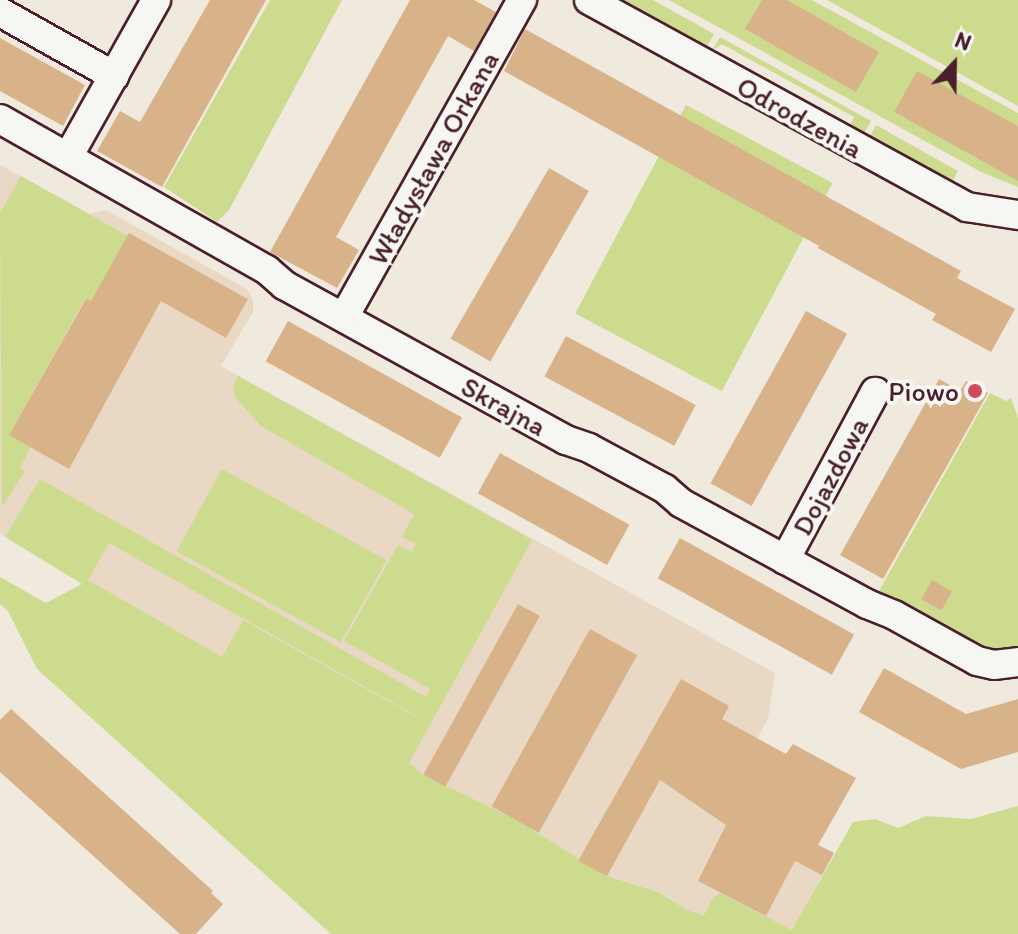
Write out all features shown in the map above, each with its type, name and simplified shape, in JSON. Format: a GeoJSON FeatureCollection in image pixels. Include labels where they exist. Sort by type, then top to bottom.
{"type":"FeatureCollection","features":[{"type":"Feature","properties":{"kind":"street"},"geometry":{"type":"LineString","coordinates":[[68,157],[156,0]]}},
{"type":"Feature","properties":{"kind":"street","name":"Władysława Orkana"},"geometry":{"type":"LineString","coordinates":[[344,317],[522,0]]}},
{"type":"Feature","properties":{"kind":"street","name":"Odrodzenia"},"geometry":{"type":"LineString","coordinates":[[589,0],[967,207],[1018,215]]}},
{"type":"Feature","properties":{"kind":"street"},"geometry":{"type":"LineString","coordinates":[[0,12],[114,76]]}},
{"type":"Feature","properties":{"kind":"street","name":"Skrajna"},"geometry":{"type":"LineString","coordinates":[[0,119],[344,317],[566,440],[589,448],[665,489],[681,503],[785,560],[977,661],[994,665],[1018,662]]}},
{"type":"Feature","properties":{"kind":"street","name":"Dojazdowa"},"geometry":{"type":"LineString","coordinates":[[785,560],[875,392]]}},
{"type":"Feature","properties":{"kind":"shaded area"},"geometry":{"type":"Polygon","coordinates":[[[0,165],[90,214],[106,210],[247,289],[253,299],[253,312],[221,366],[775,673],[768,719],[726,796],[834,853],[793,930],[713,898],[705,915],[687,910],[658,892],[607,876],[520,822],[445,787],[0,534],[0,165]]]}},
{"type":"Feature","properties":{"kind":"green space"},"geometry":{"type":"Polygon","coordinates":[[[270,0],[342,0],[229,210],[217,222],[164,187],[270,0]]]}},
{"type":"Feature","properties":{"kind":"green space"},"geometry":{"type":"Polygon","coordinates":[[[620,0],[653,0],[714,34],[706,48],[620,0]]]}},
{"type":"Feature","properties":{"kind":"green space"},"geometry":{"type":"Polygon","coordinates":[[[669,0],[812,0],[1018,113],[1018,187],[981,172],[669,0]]]}},
{"type":"Feature","properties":{"kind":"green space"},"geometry":{"type":"Polygon","coordinates":[[[827,0],[1018,0],[1018,106],[827,0]]]}},
{"type":"Feature","properties":{"kind":"green space"},"geometry":{"type":"Polygon","coordinates":[[[720,37],[871,121],[863,135],[849,127],[854,117],[722,44],[712,51],[720,37]]]}},
{"type":"Feature","properties":{"kind":"green space"},"geometry":{"type":"Polygon","coordinates":[[[686,105],[833,183],[722,391],[575,313],[686,105]]]}},
{"type":"Feature","properties":{"kind":"green space"},"geometry":{"type":"Polygon","coordinates":[[[876,125],[958,171],[953,180],[869,138],[876,125]]]}},
{"type":"Feature","properties":{"kind":"green space"},"geometry":{"type":"Polygon","coordinates":[[[21,176],[128,236],[94,303],[85,299],[9,435],[31,447],[20,468],[25,471],[2,507],[0,213],[21,176]]]}},
{"type":"Feature","properties":{"kind":"green space"},"geometry":{"type":"Polygon","coordinates":[[[238,376],[532,540],[409,763],[422,774],[520,822],[607,876],[658,892],[687,910],[704,915],[713,898],[720,893],[792,930],[853,822],[875,819],[898,828],[926,816],[971,819],[1018,806],[1018,934],[331,934],[37,669],[8,611],[0,604],[0,577],[46,603],[82,584],[5,537],[40,479],[426,697],[430,689],[344,641],[398,545],[412,552],[416,544],[402,537],[414,514],[261,426],[235,397],[233,387],[238,376]],[[109,543],[88,580],[222,657],[243,620],[415,715],[109,543]]]}},
{"type":"Feature","properties":{"kind":"green space"},"geometry":{"type":"Polygon","coordinates":[[[990,393],[1006,401],[1011,398],[1018,418],[1018,654],[998,655],[874,600],[990,393]]]}},
{"type":"Feature","properties":{"kind":"green space"},"geometry":{"type":"Polygon","coordinates":[[[222,469],[386,560],[341,642],[176,551],[222,469]]]}},
{"type":"Feature","properties":{"kind":"building"},"geometry":{"type":"Polygon","coordinates":[[[210,0],[266,0],[162,187],[97,151],[120,111],[140,122],[210,0]]]}},
{"type":"Feature","properties":{"kind":"building"},"geometry":{"type":"Polygon","coordinates":[[[410,0],[474,0],[496,12],[474,51],[448,36],[336,237],[359,250],[337,288],[270,252],[410,0]]]}},
{"type":"Feature","properties":{"kind":"building"},"geometry":{"type":"Polygon","coordinates":[[[762,0],[787,0],[879,52],[856,92],[745,29],[762,0]]]}},
{"type":"Feature","properties":{"kind":"building"},"geometry":{"type":"Polygon","coordinates":[[[525,29],[961,271],[957,278],[1015,309],[991,352],[932,320],[936,314],[819,246],[504,71],[525,29]]]}},
{"type":"Feature","properties":{"kind":"building"},"geometry":{"type":"Polygon","coordinates":[[[0,38],[85,85],[63,126],[0,91],[0,38]]]}},
{"type":"Feature","properties":{"kind":"building"},"geometry":{"type":"Polygon","coordinates":[[[917,71],[1018,126],[1018,181],[894,112],[917,71]]]}},
{"type":"Feature","properties":{"kind":"building"},"geometry":{"type":"Polygon","coordinates":[[[549,168],[589,191],[490,362],[451,339],[549,168]]]}},
{"type":"Feature","properties":{"kind":"building"},"geometry":{"type":"Polygon","coordinates":[[[129,233],[248,299],[226,338],[161,301],[69,469],[9,435],[86,299],[91,301],[129,233]]]}},
{"type":"Feature","properties":{"kind":"building"},"geometry":{"type":"Polygon","coordinates":[[[806,311],[847,334],[752,506],[710,483],[806,311]]]}},
{"type":"Feature","properties":{"kind":"building"},"geometry":{"type":"Polygon","coordinates":[[[288,321],[462,417],[440,458],[266,361],[288,321]]]}},
{"type":"Feature","properties":{"kind":"building"},"geometry":{"type":"Polygon","coordinates":[[[566,336],[696,405],[674,446],[544,377],[566,336]]]}},
{"type":"Feature","properties":{"kind":"building"},"geometry":{"type":"Polygon","coordinates":[[[939,379],[960,391],[966,381],[988,393],[883,579],[840,555],[939,379]]]}},
{"type":"Feature","properties":{"kind":"building"},"geometry":{"type":"Polygon","coordinates":[[[500,453],[629,525],[607,565],[478,493],[500,453]]]}},
{"type":"Feature","properties":{"kind":"building"},"geometry":{"type":"Polygon","coordinates":[[[680,538],[854,634],[832,675],[658,578],[680,538]]]}},
{"type":"Feature","properties":{"kind":"building"},"geometry":{"type":"Polygon","coordinates":[[[932,580],[952,591],[941,610],[921,599],[932,580]]]}},
{"type":"Feature","properties":{"kind":"building"},"geometry":{"type":"Polygon","coordinates":[[[518,604],[540,616],[445,787],[423,775],[518,604]]]}},
{"type":"Feature","properties":{"kind":"building"},"geometry":{"type":"Polygon","coordinates":[[[590,629],[637,655],[539,833],[492,807],[590,629]]]}},
{"type":"Feature","properties":{"kind":"building"},"geometry":{"type":"Polygon","coordinates":[[[884,668],[966,714],[1018,699],[1018,752],[961,769],[859,712],[884,668]]]}},
{"type":"Feature","properties":{"kind":"building"},"geometry":{"type":"Polygon","coordinates":[[[681,679],[729,706],[722,719],[786,754],[793,744],[856,778],[818,845],[834,853],[822,875],[795,861],[766,916],[698,881],[726,825],[660,780],[607,876],[578,861],[681,679]]]}},
{"type":"Feature","properties":{"kind":"building"},"geometry":{"type":"Polygon","coordinates":[[[11,709],[213,891],[211,893],[223,904],[196,934],[180,934],[0,772],[0,720],[11,709]]]}},
{"type":"Feature","properties":{"kind":"place","name":"Piowo"},"geometry":{"type":"Point","coordinates":[975,391]}}]}
